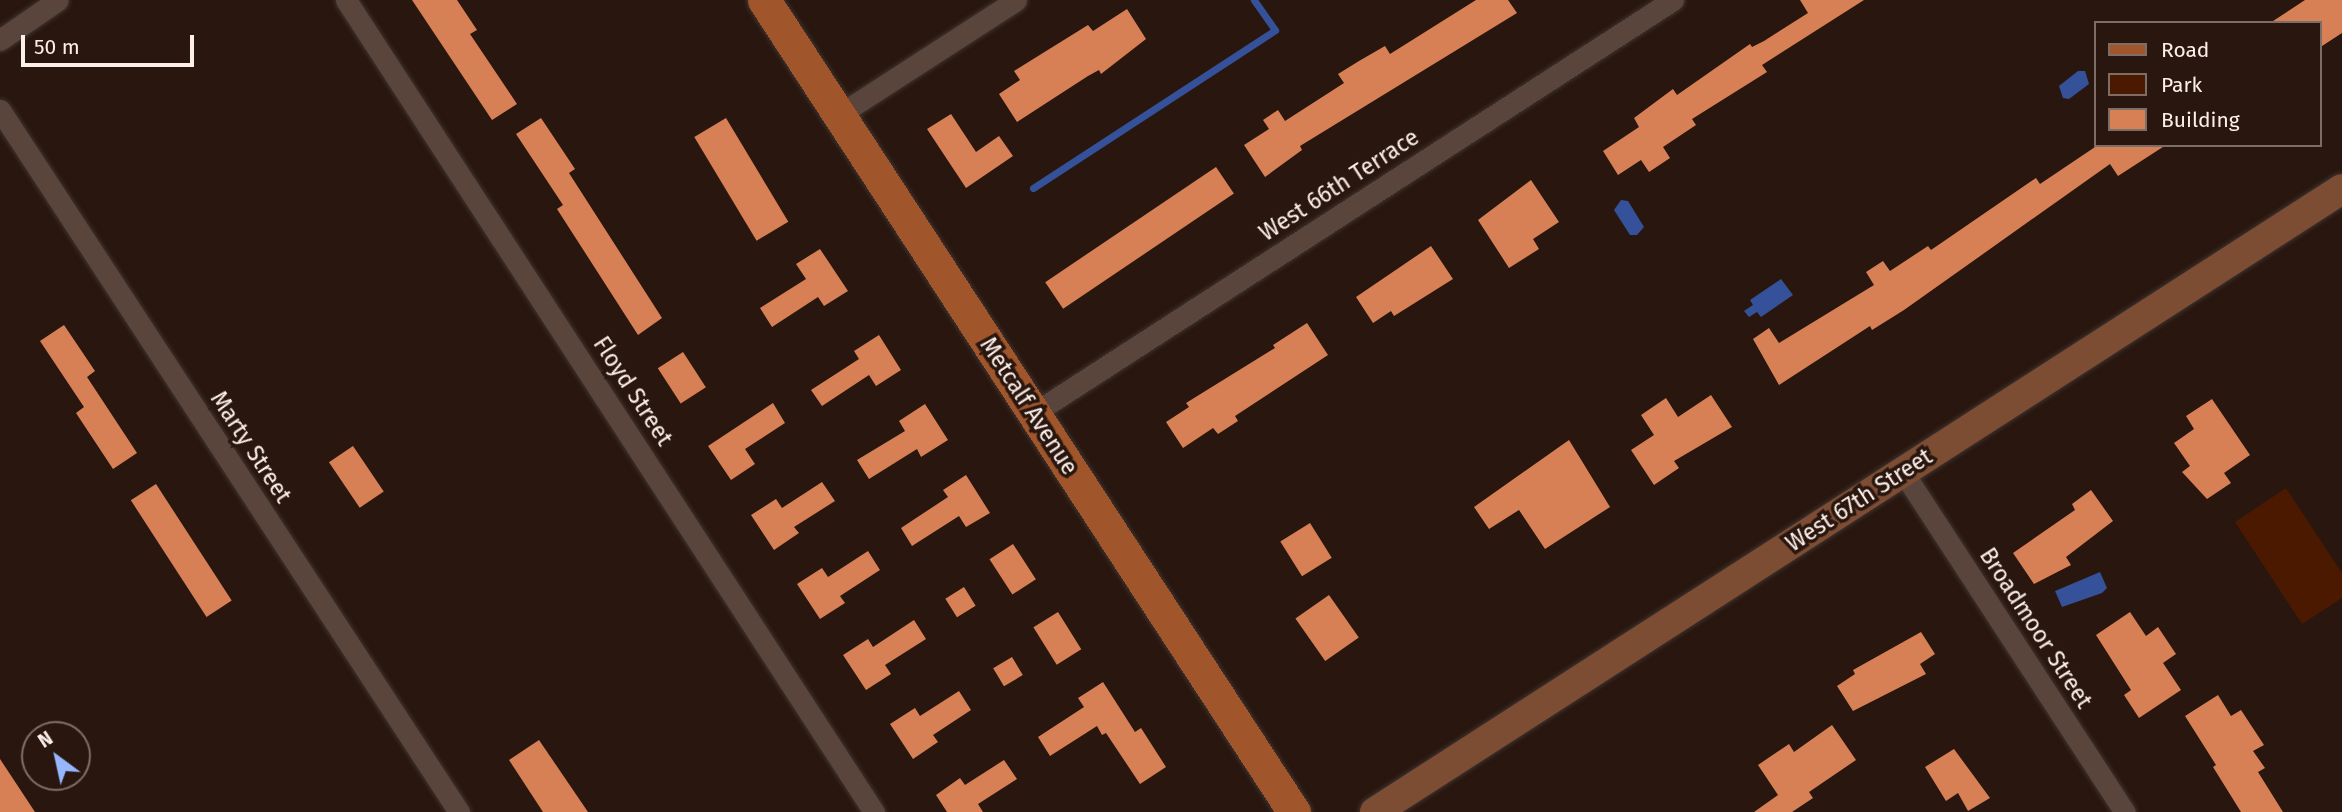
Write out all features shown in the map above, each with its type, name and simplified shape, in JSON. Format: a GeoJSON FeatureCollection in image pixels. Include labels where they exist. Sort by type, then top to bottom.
{"type":"FeatureCollection","features":[{"type":"Feature","properties":{"kind":"main road","name":"Metcalf Avenue"},"geometry":{"type":"LineString","coordinates":[[764,0],[837,116],[1294,812]]}},
{"type":"Feature","properties":{"kind":"street"},"geometry":{"type":"LineString","coordinates":[[0,40],[58,0]]}},
{"type":"Feature","properties":{"kind":"street","name":"Floyd Street"},"geometry":{"type":"LineString","coordinates":[[346,0],[874,812]]}},
{"type":"Feature","properties":{"kind":"street"},"geometry":{"type":"LineString","coordinates":[[837,116],[1016,0]]}},
{"type":"Feature","properties":{"kind":"street","name":"West 66th Terrace"},"geometry":{"type":"LineString","coordinates":[[1034,413],[1673,0]]}},
{"type":"Feature","properties":{"kind":"street","name":"Marty Street"},"geometry":{"type":"LineString","coordinates":[[0,110],[458,812]]}},
{"type":"Feature","properties":{"kind":"street","name":"West 67th Street"},"geometry":{"type":"LineString","coordinates":[[1375,812],[2342,189]]}},
{"type":"Feature","properties":{"kind":"street","name":"Broadmoor Street"},"geometry":{"type":"LineString","coordinates":[[1903,472],[2125,812]]}},
{"type":"Feature","properties":{"kind":"green space"},"geometry":{"type":"Polygon","coordinates":[[[2286,488],[2342,573],[2342,598],[2302,624],[2235,522],[2286,488]]]}},
{"type":"Feature","properties":{"kind":"water"},"geometry":{"type":"Polygon","coordinates":[[[2078,71],[2085,71],[2089,84],[2069,99],[2063,98],[2059,86],[2078,71]]]}},
{"type":"Feature","properties":{"kind":"water"},"geometry":{"type":"Polygon","coordinates":[[[1621,200],[1628,201],[1644,227],[1637,235],[1630,235],[1614,210],[1621,200]]]}},
{"type":"Feature","properties":{"kind":"water"},"geometry":{"type":"Polygon","coordinates":[[[1781,279],[1793,295],[1761,317],[1757,312],[1749,317],[1744,311],[1753,305],[1750,300],[1781,279]]]}},
{"type":"Feature","properties":{"kind":"water"},"geometry":{"type":"Polygon","coordinates":[[[2100,572],[2107,588],[2102,593],[2062,607],[2055,591],[2100,572]]]}},
{"type":"Feature","properties":{"kind":"building"},"geometry":{"type":"Polygon","coordinates":[[[412,0],[457,0],[477,30],[470,34],[517,104],[492,120],[412,0]]]}},
{"type":"Feature","properties":{"kind":"building"},"geometry":{"type":"Polygon","coordinates":[[[1476,0],[1508,0],[1517,13],[1300,146],[1302,150],[1265,177],[1244,145],[1269,129],[1263,120],[1278,110],[1285,121],[1344,83],[1338,74],[1385,46],[1390,54],[1476,0]]]}},
{"type":"Feature","properties":{"kind":"building"},"geometry":{"type":"Polygon","coordinates":[[[1800,0],[1864,0],[1762,65],[1767,72],[1692,119],[1696,125],[1663,147],[1670,158],[1649,172],[1641,160],[1618,175],[1603,151],[1639,127],[1634,118],[1673,89],[1677,95],[1750,44],[1752,47],[1764,41],[1808,13],[1800,0]]]}},
{"type":"Feature","properties":{"kind":"building"},"geometry":{"type":"Polygon","coordinates":[[[2305,0],[2342,0],[2342,33],[2321,47],[2321,21],[2273,21],[2305,0]]]}},
{"type":"Feature","properties":{"kind":"building"},"geometry":{"type":"Polygon","coordinates":[[[1127,9],[1146,39],[1101,74],[1099,70],[1088,76],[1017,122],[999,94],[1020,80],[1014,71],[1088,25],[1093,31],[1127,9]]]}},
{"type":"Feature","properties":{"kind":"building"},"geometry":{"type":"Polygon","coordinates":[[[951,114],[976,152],[999,136],[1013,156],[966,188],[927,129],[951,114]]]}},
{"type":"Feature","properties":{"kind":"building"},"geometry":{"type":"Polygon","coordinates":[[[541,118],[575,169],[569,173],[662,318],[638,335],[557,209],[563,205],[516,134],[541,118]]]}},
{"type":"Feature","properties":{"kind":"building"},"geometry":{"type":"Polygon","coordinates":[[[726,118],[788,222],[757,241],[694,137],[726,118]]]}},
{"type":"Feature","properties":{"kind":"building"},"geometry":{"type":"Polygon","coordinates":[[[2095,147],[2163,147],[2118,176],[2110,164],[1904,310],[1872,330],[1870,326],[1779,385],[1753,339],[1769,328],[1779,343],[1874,285],[1866,272],[1883,261],[1890,271],[1928,246],[1931,250],[2036,178],[2040,184],[2095,147]]]}},
{"type":"Feature","properties":{"kind":"building"},"geometry":{"type":"Polygon","coordinates":[[[1216,167],[1234,194],[1063,309],[1045,282],[1216,167]]]}},
{"type":"Feature","properties":{"kind":"building"},"geometry":{"type":"Polygon","coordinates":[[[1531,180],[1559,222],[1533,239],[1539,249],[1509,268],[1478,220],[1531,180]]]}},
{"type":"Feature","properties":{"kind":"building"},"geometry":{"type":"Polygon","coordinates":[[[1431,246],[1453,279],[1394,316],[1391,311],[1373,323],[1356,297],[1431,246]]]}},
{"type":"Feature","properties":{"kind":"building"},"geometry":{"type":"Polygon","coordinates":[[[820,249],[848,291],[824,306],[818,297],[772,327],[760,308],[806,279],[796,264],[820,249]]]}},
{"type":"Feature","properties":{"kind":"building"},"geometry":{"type":"Polygon","coordinates":[[[1307,323],[1328,355],[1235,416],[1238,421],[1218,434],[1213,428],[1183,448],[1166,422],[1189,407],[1186,403],[1275,348],[1273,345],[1307,323]]]}},
{"type":"Feature","properties":{"kind":"building"},"geometry":{"type":"Polygon","coordinates":[[[64,325],[95,371],[87,377],[137,453],[113,469],[76,413],[84,407],[40,341],[64,325]]]}},
{"type":"Feature","properties":{"kind":"building"},"geometry":{"type":"Polygon","coordinates":[[[879,335],[901,370],[876,386],[869,375],[822,406],[811,390],[859,359],[854,351],[879,335]]]}},
{"type":"Feature","properties":{"kind":"building"},"geometry":{"type":"Polygon","coordinates":[[[683,352],[706,387],[681,404],[658,368],[683,352]]]}},
{"type":"Feature","properties":{"kind":"building"},"geometry":{"type":"Polygon","coordinates":[[[1711,395],[1732,427],[1674,461],[1679,468],[1654,485],[1631,450],[1654,435],[1641,415],[1666,398],[1678,417],[1711,395]]]}},
{"type":"Feature","properties":{"kind":"building"},"geometry":{"type":"Polygon","coordinates":[[[2212,399],[2250,455],[2224,473],[2231,483],[2207,499],[2182,472],[2190,466],[2174,443],[2194,429],[2186,416],[2212,399]]]}},
{"type":"Feature","properties":{"kind":"building"},"geometry":{"type":"Polygon","coordinates":[[[773,403],[785,423],[745,449],[755,464],[731,480],[708,446],[773,403]]]}},
{"type":"Feature","properties":{"kind":"building"},"geometry":{"type":"Polygon","coordinates":[[[925,404],[948,440],[921,457],[917,449],[869,479],[857,460],[905,431],[899,421],[925,404]]]}},
{"type":"Feature","properties":{"kind":"building"},"geometry":{"type":"Polygon","coordinates":[[[1569,440],[1610,507],[1545,549],[1519,510],[1489,529],[1474,507],[1569,440]]]}},
{"type":"Feature","properties":{"kind":"building"},"geometry":{"type":"Polygon","coordinates":[[[353,446],[384,492],[360,508],[329,462],[353,446]]]}},
{"type":"Feature","properties":{"kind":"building"},"geometry":{"type":"Polygon","coordinates":[[[966,475],[990,513],[966,527],[959,516],[912,546],[901,528],[948,497],[943,490],[966,475]]]}},
{"type":"Feature","properties":{"kind":"building"},"geometry":{"type":"Polygon","coordinates":[[[822,482],[835,501],[794,527],[799,533],[774,550],[751,515],[776,499],[782,508],[822,482]]]}},
{"type":"Feature","properties":{"kind":"building"},"geometry":{"type":"Polygon","coordinates":[[[156,484],[232,601],[207,617],[131,500],[156,484]]]}},
{"type":"Feature","properties":{"kind":"building"},"geometry":{"type":"Polygon","coordinates":[[[2091,490],[2113,521],[2066,557],[2071,565],[2034,584],[2013,553],[2075,510],[2072,504],[2091,490]]]}},
{"type":"Feature","properties":{"kind":"building"},"geometry":{"type":"Polygon","coordinates":[[[1310,523],[1332,558],[1302,576],[1280,542],[1310,523]]]}},
{"type":"Feature","properties":{"kind":"building"},"geometry":{"type":"Polygon","coordinates":[[[1013,544],[1036,579],[1012,594],[990,559],[1013,544]]]}},
{"type":"Feature","properties":{"kind":"building"},"geometry":{"type":"Polygon","coordinates":[[[868,551],[880,570],[840,596],[845,603],[820,619],[797,584],[822,568],[828,577],[868,551]]]}},
{"type":"Feature","properties":{"kind":"building"},"geometry":{"type":"Polygon","coordinates":[[[964,587],[976,606],[957,617],[945,599],[964,587]]]}},
{"type":"Feature","properties":{"kind":"building"},"geometry":{"type":"Polygon","coordinates":[[[1329,595],[1359,638],[1325,661],[1295,619],[1329,595]]]}},
{"type":"Feature","properties":{"kind":"building"},"geometry":{"type":"Polygon","coordinates":[[[1058,612],[1081,649],[1057,665],[1033,627],[1058,612]]]}},
{"type":"Feature","properties":{"kind":"building"},"geometry":{"type":"Polygon","coordinates":[[[2130,612],[2146,636],[2158,627],[2176,654],[2163,663],[2181,690],[2139,718],[2124,695],[2131,690],[2096,635],[2130,612]]]}},
{"type":"Feature","properties":{"kind":"building"},"geometry":{"type":"Polygon","coordinates":[[[914,620],[926,639],[885,665],[891,674],[866,690],[843,655],[868,639],[873,647],[914,620]]]}},
{"type":"Feature","properties":{"kind":"building"},"geometry":{"type":"Polygon","coordinates":[[[1921,632],[1935,654],[1920,664],[1926,674],[1853,711],[1837,686],[1855,674],[1853,670],[1921,632]]]}},
{"type":"Feature","properties":{"kind":"building"},"geometry":{"type":"Polygon","coordinates":[[[1012,657],[1023,675],[1004,686],[993,668],[1012,657]]]}},
{"type":"Feature","properties":{"kind":"building"},"geometry":{"type":"Polygon","coordinates":[[[1103,682],[1135,732],[1141,728],[1166,767],[1140,784],[1106,733],[1102,735],[1097,726],[1050,756],[1038,737],[1084,707],[1078,698],[1103,682]]]}},
{"type":"Feature","properties":{"kind":"building"},"geometry":{"type":"Polygon","coordinates":[[[959,691],[971,710],[933,735],[938,742],[913,759],[890,724],[915,708],[920,716],[959,691]]]}},
{"type":"Feature","properties":{"kind":"building"},"geometry":{"type":"Polygon","coordinates":[[[2218,695],[2231,716],[2241,710],[2264,745],[2253,751],[2265,768],[2258,772],[2283,812],[2241,812],[2213,767],[2216,765],[2185,716],[2218,695]]]}},
{"type":"Feature","properties":{"kind":"building"},"geometry":{"type":"Polygon","coordinates":[[[1832,725],[1856,760],[1809,792],[1813,798],[1792,812],[1754,812],[1778,795],[1758,765],[1789,744],[1794,752],[1832,725]]]}},
{"type":"Feature","properties":{"kind":"building"},"geometry":{"type":"Polygon","coordinates":[[[539,740],[588,812],[543,812],[509,760],[539,740]]]}},
{"type":"Feature","properties":{"kind":"building"},"geometry":{"type":"Polygon","coordinates":[[[1954,749],[1990,798],[1968,811],[1958,793],[1946,801],[1925,767],[1954,749]]]}},
{"type":"Feature","properties":{"kind":"building"},"geometry":{"type":"Polygon","coordinates":[[[0,759],[35,812],[0,812],[0,759]]]}},
{"type":"Feature","properties":{"kind":"building"},"geometry":{"type":"Polygon","coordinates":[[[1004,760],[1017,779],[978,804],[983,812],[947,812],[936,795],[960,778],[965,785],[1004,760]]]}},
{"type":"Feature","properties":{"kind":"waterway"},"geometry":{"type":"LineString","coordinates":[[1033,188],[1275,30],[1254,0]]}}]}
